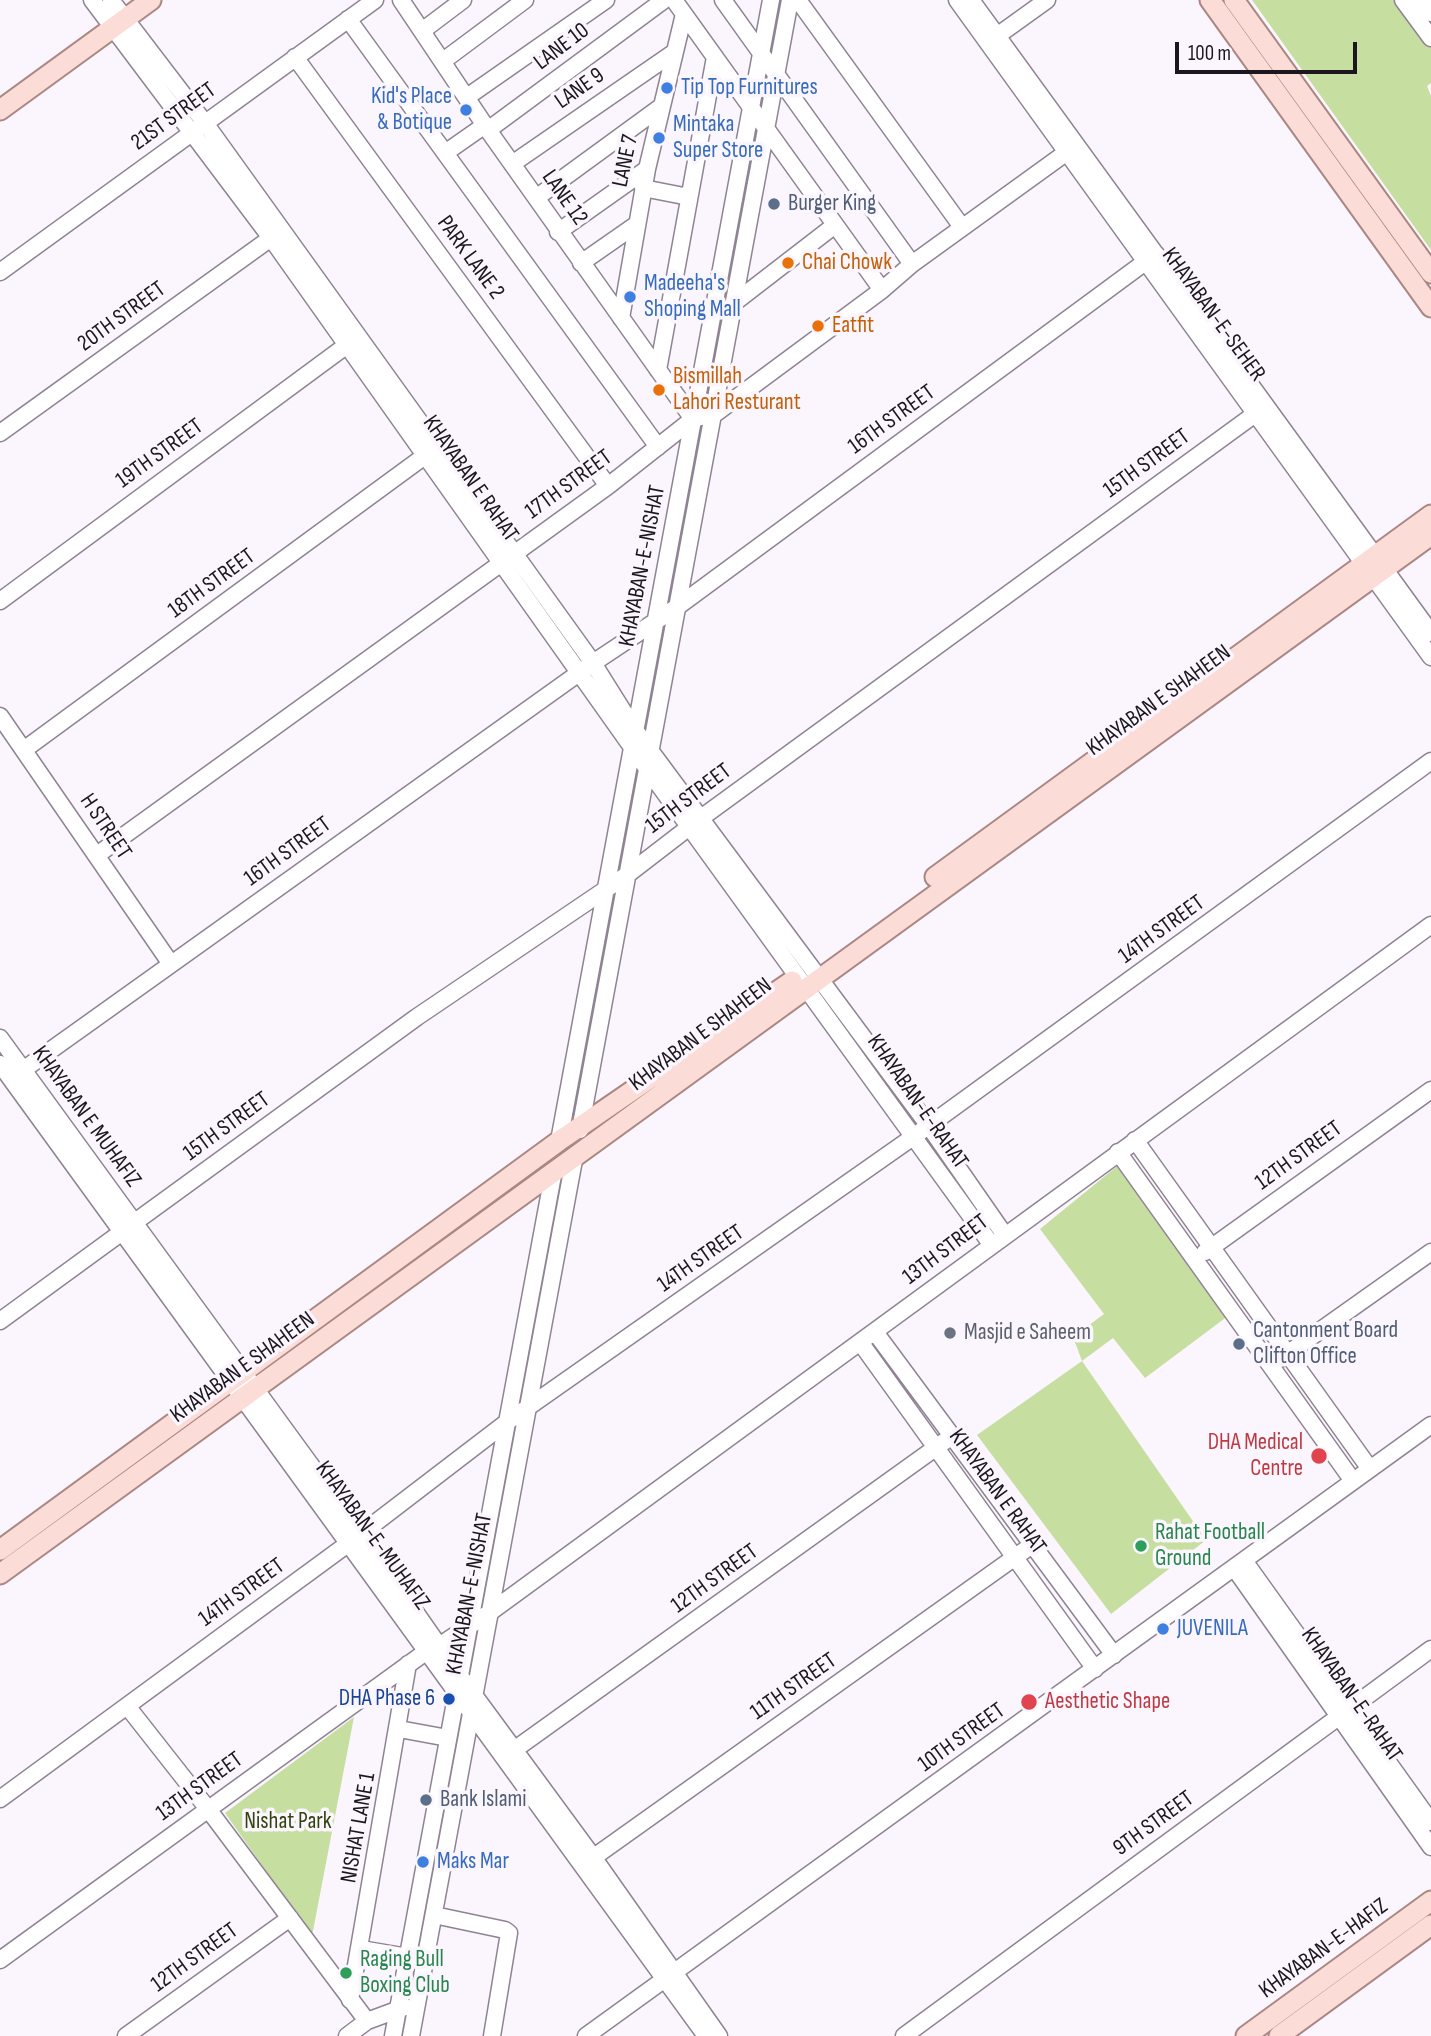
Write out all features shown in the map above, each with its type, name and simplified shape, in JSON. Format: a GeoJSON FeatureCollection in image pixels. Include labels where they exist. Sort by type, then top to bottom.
{"type":"FeatureCollection","features":[{"type":"Feature","properties":{"kind":"main road"},"geometry":{"type":"LineString","coordinates":[[0,96],[117,13],[151,0]]}},
{"type":"Feature","properties":{"kind":"main road"},"geometry":{"type":"LineString","coordinates":[[1210,0],[1431,307]]}},
{"type":"Feature","properties":{"kind":"main road"},"geometry":{"type":"LineString","coordinates":[[1234,0],[1431,273]]}},
{"type":"Feature","properties":{"kind":"main road"},"geometry":{"type":"LineString","coordinates":[[0,110],[117,13]]}},
{"type":"Feature","properties":{"kind":"main road","name":"KHAYABAN E SHAHEEN"},"geometry":{"type":"LineString","coordinates":[[0,1574],[574,1160],[809,977],[1374,566],[1431,515]]}},
{"type":"Feature","properties":{"kind":"main road","name":"KHAYABAN E SHAHEEN"},"geometry":{"type":"LineString","coordinates":[[1374,566],[1431,535]]}},
{"type":"Feature","properties":{"kind":"main road","name":"KHAYABAN E SHAHEEN"},"geometry":{"type":"LineString","coordinates":[[0,1550],[559,1141],[580,1130],[809,977]]}},
{"type":"Feature","properties":{"kind":"main road","name":"KHAYABAN-E-HAFIZ"},"geometry":{"type":"LineString","coordinates":[[1246,2036],[1431,1901]]}},
{"type":"Feature","properties":{"kind":"main road","name":"KHAYABAN-E-HAFIZ"},"geometry":{"type":"LineString","coordinates":[[1279,2036],[1431,1925]]}},
{"type":"Feature","properties":{"kind":"street","name":"KHAYABAN E RAHAT"},"geometry":{"type":"LineString","coordinates":[[92,0],[117,13],[587,668],[634,738],[646,767],[695,822]]}},
{"type":"Feature","properties":{"kind":"street","name":"21ST STREET"},"geometry":{"type":"LineString","coordinates":[[0,272],[375,0]]}},
{"type":"Feature","properties":{"kind":"street","name":"LANE 12"},"geometry":{"type":"LineString","coordinates":[[401,0],[558,232],[693,419]]}},
{"type":"Feature","properties":{"kind":"street"},"geometry":{"type":"LineString","coordinates":[[422,31],[463,0]]}},
{"type":"Feature","properties":{"kind":"street"},"geometry":{"type":"LineString","coordinates":[[443,61],[525,0]]}},
{"type":"Feature","properties":{"kind":"street"},"geometry":{"type":"LineString","coordinates":[[467,97],[606,0]]}},
{"type":"Feature","properties":{"kind":"street","name":"LANE 10"},"geometry":{"type":"LineString","coordinates":[[445,153],[486,128],[664,0]]}},
{"type":"Feature","properties":{"kind":"street"},"geometry":{"type":"LineString","coordinates":[[674,0],[882,290]]}},
{"type":"Feature","properties":{"kind":"street"},"geometry":{"type":"LineString","coordinates":[[723,0],[912,264]]}},
{"type":"Feature","properties":{"kind":"street","name":"KHAYABAN-E-NISHAT"},"geometry":{"type":"LineString","coordinates":[[559,1141],[771,0]]}},
{"type":"Feature","properties":{"kind":"street","name":"KHAYABAN-E-NISHAT"},"geometry":{"type":"LineString","coordinates":[[580,1130],[649,748],[716,413],[790,0]]}},
{"type":"Feature","properties":{"kind":"street"},"geometry":{"type":"LineString","coordinates":[[798,0],[962,227]]}},
{"type":"Feature","properties":{"kind":"street","name":"KHAYABAN-E-SEHER"},"geometry":{"type":"LineString","coordinates":[[957,0],[993,39],[1374,566],[1431,657]]}},
{"type":"Feature","properties":{"kind":"street","name":"KHAYABAN-E-SEHER"},"geometry":{"type":"LineString","coordinates":[[971,0],[993,39],[1067,152],[1151,258]]}},
{"type":"Feature","properties":{"kind":"street"},"geometry":{"type":"LineString","coordinates":[[993,39],[1046,0]]}},
{"type":"Feature","properties":{"kind":"street"},"geometry":{"type":"LineString","coordinates":[[1403,0],[1431,38]]}},
{"type":"Feature","properties":{"kind":"street"},"geometry":{"type":"LineString","coordinates":[[1421,0],[1431,13]]}},
{"type":"Feature","properties":{"kind":"street","name":"LANE 7"},"geometry":{"type":"LineString","coordinates":[[621,318],[643,188],[684,14]]}},
{"type":"Feature","properties":{"kind":"street"},"geometry":{"type":"LineString","coordinates":[[348,19],[658,447]]}},
{"type":"Feature","properties":{"kind":"street","name":"LANE 9"},"geometry":{"type":"LineString","coordinates":[[512,164],[673,53]]}},
{"type":"Feature","properties":{"kind":"street","name":"PARK LANE 2"},"geometry":{"type":"LineString","coordinates":[[295,57],[608,486]]}},
{"type":"Feature","properties":{"kind":"street"},"geometry":{"type":"LineString","coordinates":[[658,370],[715,57]]}},
{"type":"Feature","properties":{"kind":"street"},"geometry":{"type":"LineString","coordinates":[[536,198],[662,106]]}},
{"type":"Feature","properties":{"kind":"street","name":"KHAYABAN E RAHAT"},"geometry":{"type":"LineString","coordinates":[[199,128],[271,238],[426,455],[508,558]]}},
{"type":"Feature","properties":{"kind":"street","name":"17TH STREET"},"geometry":{"type":"LineString","coordinates":[[97,855],[608,486],[693,419],[716,413],[882,290],[912,264],[1067,152]]}},
{"type":"Feature","properties":{"kind":"street"},"geometry":{"type":"LineString","coordinates":[[558,232],[647,169]]}},
{"type":"Feature","properties":{"kind":"street"},"geometry":{"type":"LineString","coordinates":[[643,188],[690,197]]}},
{"type":"Feature","properties":{"kind":"street"},"geometry":{"type":"LineString","coordinates":[[581,263],[637,224]]}},
{"type":"Feature","properties":{"kind":"street"},"geometry":{"type":"LineString","coordinates":[[734,303],[835,225]]}},
{"type":"Feature","properties":{"kind":"street","name":"20TH STREET"},"geometry":{"type":"LineString","coordinates":[[0,433],[271,238]]}},
{"type":"Feature","properties":{"kind":"street","name":"16TH STREET"},"geometry":{"type":"LineString","coordinates":[[11,1079],[587,668],[677,607],[1151,258]]}},
{"type":"Feature","properties":{"kind":"street","name":"19TH STREET"},"geometry":{"type":"LineString","coordinates":[[0,600],[347,345]]}},
{"type":"Feature","properties":{"kind":"street","name":"15TH STREET"},"geometry":{"type":"LineString","coordinates":[[0,1321],[417,1017],[627,875],[695,822],[1261,410]]}},
{"type":"Feature","properties":{"kind":"street","name":"18TH STREET"},"geometry":{"type":"LineString","coordinates":[[25,749],[426,455]]}},
{"type":"Feature","properties":{"kind":"street","name":"KHAYABAN-E-SEHER"},"geometry":{"type":"LineString","coordinates":[[1374,566],[1431,632]]}},
{"type":"Feature","properties":{"kind":"street","name":"H STREET"},"geometry":{"type":"LineString","coordinates":[[0,716],[171,964]]}},
{"type":"Feature","properties":{"kind":"street","name":"KHAYABAN E RAHAT"},"geometry":{"type":"LineString","coordinates":[[634,738],[649,748],[695,822],[809,977]]}},
{"type":"Feature","properties":{"kind":"street","name":"14TH STREET"},"geometry":{"type":"LineString","coordinates":[[0,1799],[355,1538],[507,1422],[929,1126],[1431,761]]}},
{"type":"Feature","properties":{"kind":"street","name":"13TH STREET"},"geometry":{"type":"LineString","coordinates":[[0,1960],[408,1664],[489,1614],[998,1239],[1431,925]]}},
{"type":"Feature","properties":{"kind":"street","name":"KHAYABAN-E-RAHAT"},"geometry":{"type":"LineString","coordinates":[[809,977],[929,1126],[998,1239]]}},
{"type":"Feature","properties":{"kind":"street","name":"KHAYABAN-E-RAHAT"},"geometry":{"type":"LineString","coordinates":[[809,977],[913,1137],[998,1239]]}},
{"type":"Feature","properties":{"kind":"street","name":"KHAYABAN E MUHAFIZ"},"geometry":{"type":"LineString","coordinates":[[0,1038],[11,1079]]}},
{"type":"Feature","properties":{"kind":"street","name":"KHAYABAN-E-MUHAFIZ"},"geometry":{"type":"LineString","coordinates":[[0,1064],[70,1147],[355,1538],[433,1649],[456,1694],[509,1754]]}},
{"type":"Feature","properties":{"kind":"street","name":"12TH STREET"},"geometry":{"type":"LineString","coordinates":[[1195,1260],[1431,1090]]}},
{"type":"Feature","properties":{"kind":"street"},"geometry":{"type":"LineString","coordinates":[[1135,1140],[1370,1469]]}},
{"type":"Feature","properties":{"kind":"street"},"geometry":{"type":"LineString","coordinates":[[1118,1152],[1353,1481]]}},
{"type":"Feature","properties":{"kind":"street","name":"KHAYABAN-E-NISHAT"},"geometry":{"type":"LineString","coordinates":[[411,2036],[574,1160]]}},
{"type":"Feature","properties":{"kind":"street","name":"KHAYABAN-E-NISHAT"},"geometry":{"type":"LineString","coordinates":[[393,2036],[553,1175]]}},
{"type":"Feature","properties":{"kind":"street"},"geometry":{"type":"LineString","coordinates":[[1272,1364],[1431,1252]]}},
{"type":"Feature","properties":{"kind":"street"},"geometry":{"type":"LineString","coordinates":[[875,1332],[1114,1655]]}},
{"type":"Feature","properties":{"kind":"street","name":"KHAYABAN E RAHAT"},"geometry":{"type":"LineString","coordinates":[[860,1342],[1095,1669]]}},
{"type":"Feature","properties":{"kind":"street","name":"10TH STREET"},"geometry":{"type":"LineString","coordinates":[[586,2036],[1240,1566],[1431,1425]]}},
{"type":"Feature","properties":{"kind":"street","name":"12TH STREET"},"geometry":{"type":"LineString","coordinates":[[509,1754],[952,1436]]}},
{"type":"Feature","properties":{"kind":"street","name":"11TH STREET"},"geometry":{"type":"LineString","coordinates":[[588,1862],[1032,1545]]}},
{"type":"Feature","properties":{"kind":"street","name":"KHAYABAN-E-RAHAT"},"geometry":{"type":"LineString","coordinates":[[1240,1566],[1344,1712],[1431,1847]]}},
{"type":"Feature","properties":{"kind":"street","name":"KHAYABAN-E-MUHAFIZ"},"geometry":{"type":"LineString","coordinates":[[433,1649],[474,1694],[509,1754],[670,1978],[706,2036]]}},
{"type":"Feature","properties":{"kind":"street","name":"9TH STREET"},"geometry":{"type":"LineString","coordinates":[[904,2036],[1431,1649]]}},
{"type":"Feature","properties":{"kind":"street","name":"NISHAT LANE 1"},"geometry":{"type":"LineString","coordinates":[[350,2000],[399,1729],[408,1664]]}},
{"type":"Feature","properties":{"kind":"street"},"geometry":{"type":"LineString","coordinates":[[127,1706],[367,2021]]}},
{"type":"Feature","properties":{"kind":"street","name":"KHAYABAN-E-RAHAT"},"geometry":{"type":"LineString","coordinates":[[1344,1712],[1431,1822]]}},
{"type":"Feature","properties":{"kind":"street"},"geometry":{"type":"LineString","coordinates":[[399,1729],[448,1738]]}},
{"type":"Feature","properties":{"kind":"street"},"geometry":{"type":"LineString","coordinates":[[434,1915],[509,1933],[492,2036]]}},
{"type":"Feature","properties":{"kind":"street","name":"12TH STREET"},"geometry":{"type":"LineString","coordinates":[[127,2036],[290,1918]]}},
{"type":"Feature","properties":{"kind":"street"},"geometry":{"type":"LineString","coordinates":[[361,1949],[408,1957]]}},
{"type":"Feature","properties":{"kind":"street","name":"KHAYABAN-E-MUHAFIZ"},"geometry":{"type":"LineString","coordinates":[[670,1978],[719,2036]]}},
{"type":"Feature","properties":{"kind":"street"},"geometry":{"type":"LineString","coordinates":[[348,2036],[367,2021],[417,2003]]}},
{"type":"Feature","properties":{"kind":"green space"},"geometry":{"type":"Polygon","coordinates":[[[1252,0],[1396,0],[1431,48],[1431,83],[1427,86],[1431,96],[1431,250],[1252,0]]]}},
{"type":"Feature","properties":{"kind":"green space"},"geometry":{"type":"Polygon","coordinates":[[[1121,1163],[1228,1316],[1145,1378],[1113,1338],[1082,1361],[1073,1337],[1104,1314],[1040,1229],[1121,1163]]]}},
{"type":"Feature","properties":{"kind":"green space"},"geometry":{"type":"Polygon","coordinates":[[[1082,1361],[1206,1540],[1111,1614],[977,1435],[1082,1361]]]}},
{"type":"Feature","properties":{"kind":"green space","name":"Nishat Park"},"geometry":{"type":"Polygon","coordinates":[[[354,1717],[312,1936],[225,1813],[354,1717]]]}},
{"type":"Feature","properties":{"kind":"place","name":"Tip Top Furnitures"},"geometry":{"type":"Point","coordinates":[667,88]}},
{"type":"Feature","properties":{"kind":"place","name":"Kid's Place & Botique"},"geometry":{"type":"Point","coordinates":[466,110]}},
{"type":"Feature","properties":{"kind":"place","name":"Mintaka Super Store"},"geometry":{"type":"Point","coordinates":[659,138]}},
{"type":"Feature","properties":{"kind":"place","name":"Burger King"},"geometry":{"type":"Point","coordinates":[774,204]}},
{"type":"Feature","properties":{"kind":"place","name":"Chai Chowk"},"geometry":{"type":"Point","coordinates":[788,263]}},
{"type":"Feature","properties":{"kind":"place","name":"Madeeha's Shoping Mall"},"geometry":{"type":"Point","coordinates":[630,297]}},
{"type":"Feature","properties":{"kind":"place","name":"Eatfit"},"geometry":{"type":"Point","coordinates":[818,326]}},
{"type":"Feature","properties":{"kind":"place","name":"Bismillah Lahori Resturant"},"geometry":{"type":"Point","coordinates":[659,390]}},
{"type":"Feature","properties":{"kind":"place","name":"Masjid e Saheem"},"geometry":{"type":"Point","coordinates":[950,1333]}},
{"type":"Feature","properties":{"kind":"place","name":"Cantonment Board Clifton Office"},"geometry":{"type":"Point","coordinates":[1239,1344]}},
{"type":"Feature","properties":{"kind":"place","name":"DHA Medical Centre"},"geometry":{"type":"Point","coordinates":[1319,1456]}},
{"type":"Feature","properties":{"kind":"place","name":"Rahat Football Ground"},"geometry":{"type":"Point","coordinates":[1141,1546]}},
{"type":"Feature","properties":{"kind":"place","name":"JUVENILA"},"geometry":{"type":"Point","coordinates":[1163,1629]}},
{"type":"Feature","properties":{"kind":"place","name":"DHA Phase 6"},"geometry":{"type":"Point","coordinates":[449,1699]}},
{"type":"Feature","properties":{"kind":"place","name":"Aesthetic Shape"},"geometry":{"type":"Point","coordinates":[1029,1702]}},
{"type":"Feature","properties":{"kind":"place","name":"Bank Islami"},"geometry":{"type":"Point","coordinates":[426,1800]}},
{"type":"Feature","properties":{"kind":"place","name":"Maks Mar"},"geometry":{"type":"Point","coordinates":[423,1862]}},
{"type":"Feature","properties":{"kind":"place","name":"Raging Bull Boxing Club"},"geometry":{"type":"Point","coordinates":[346,1973]}}]}
